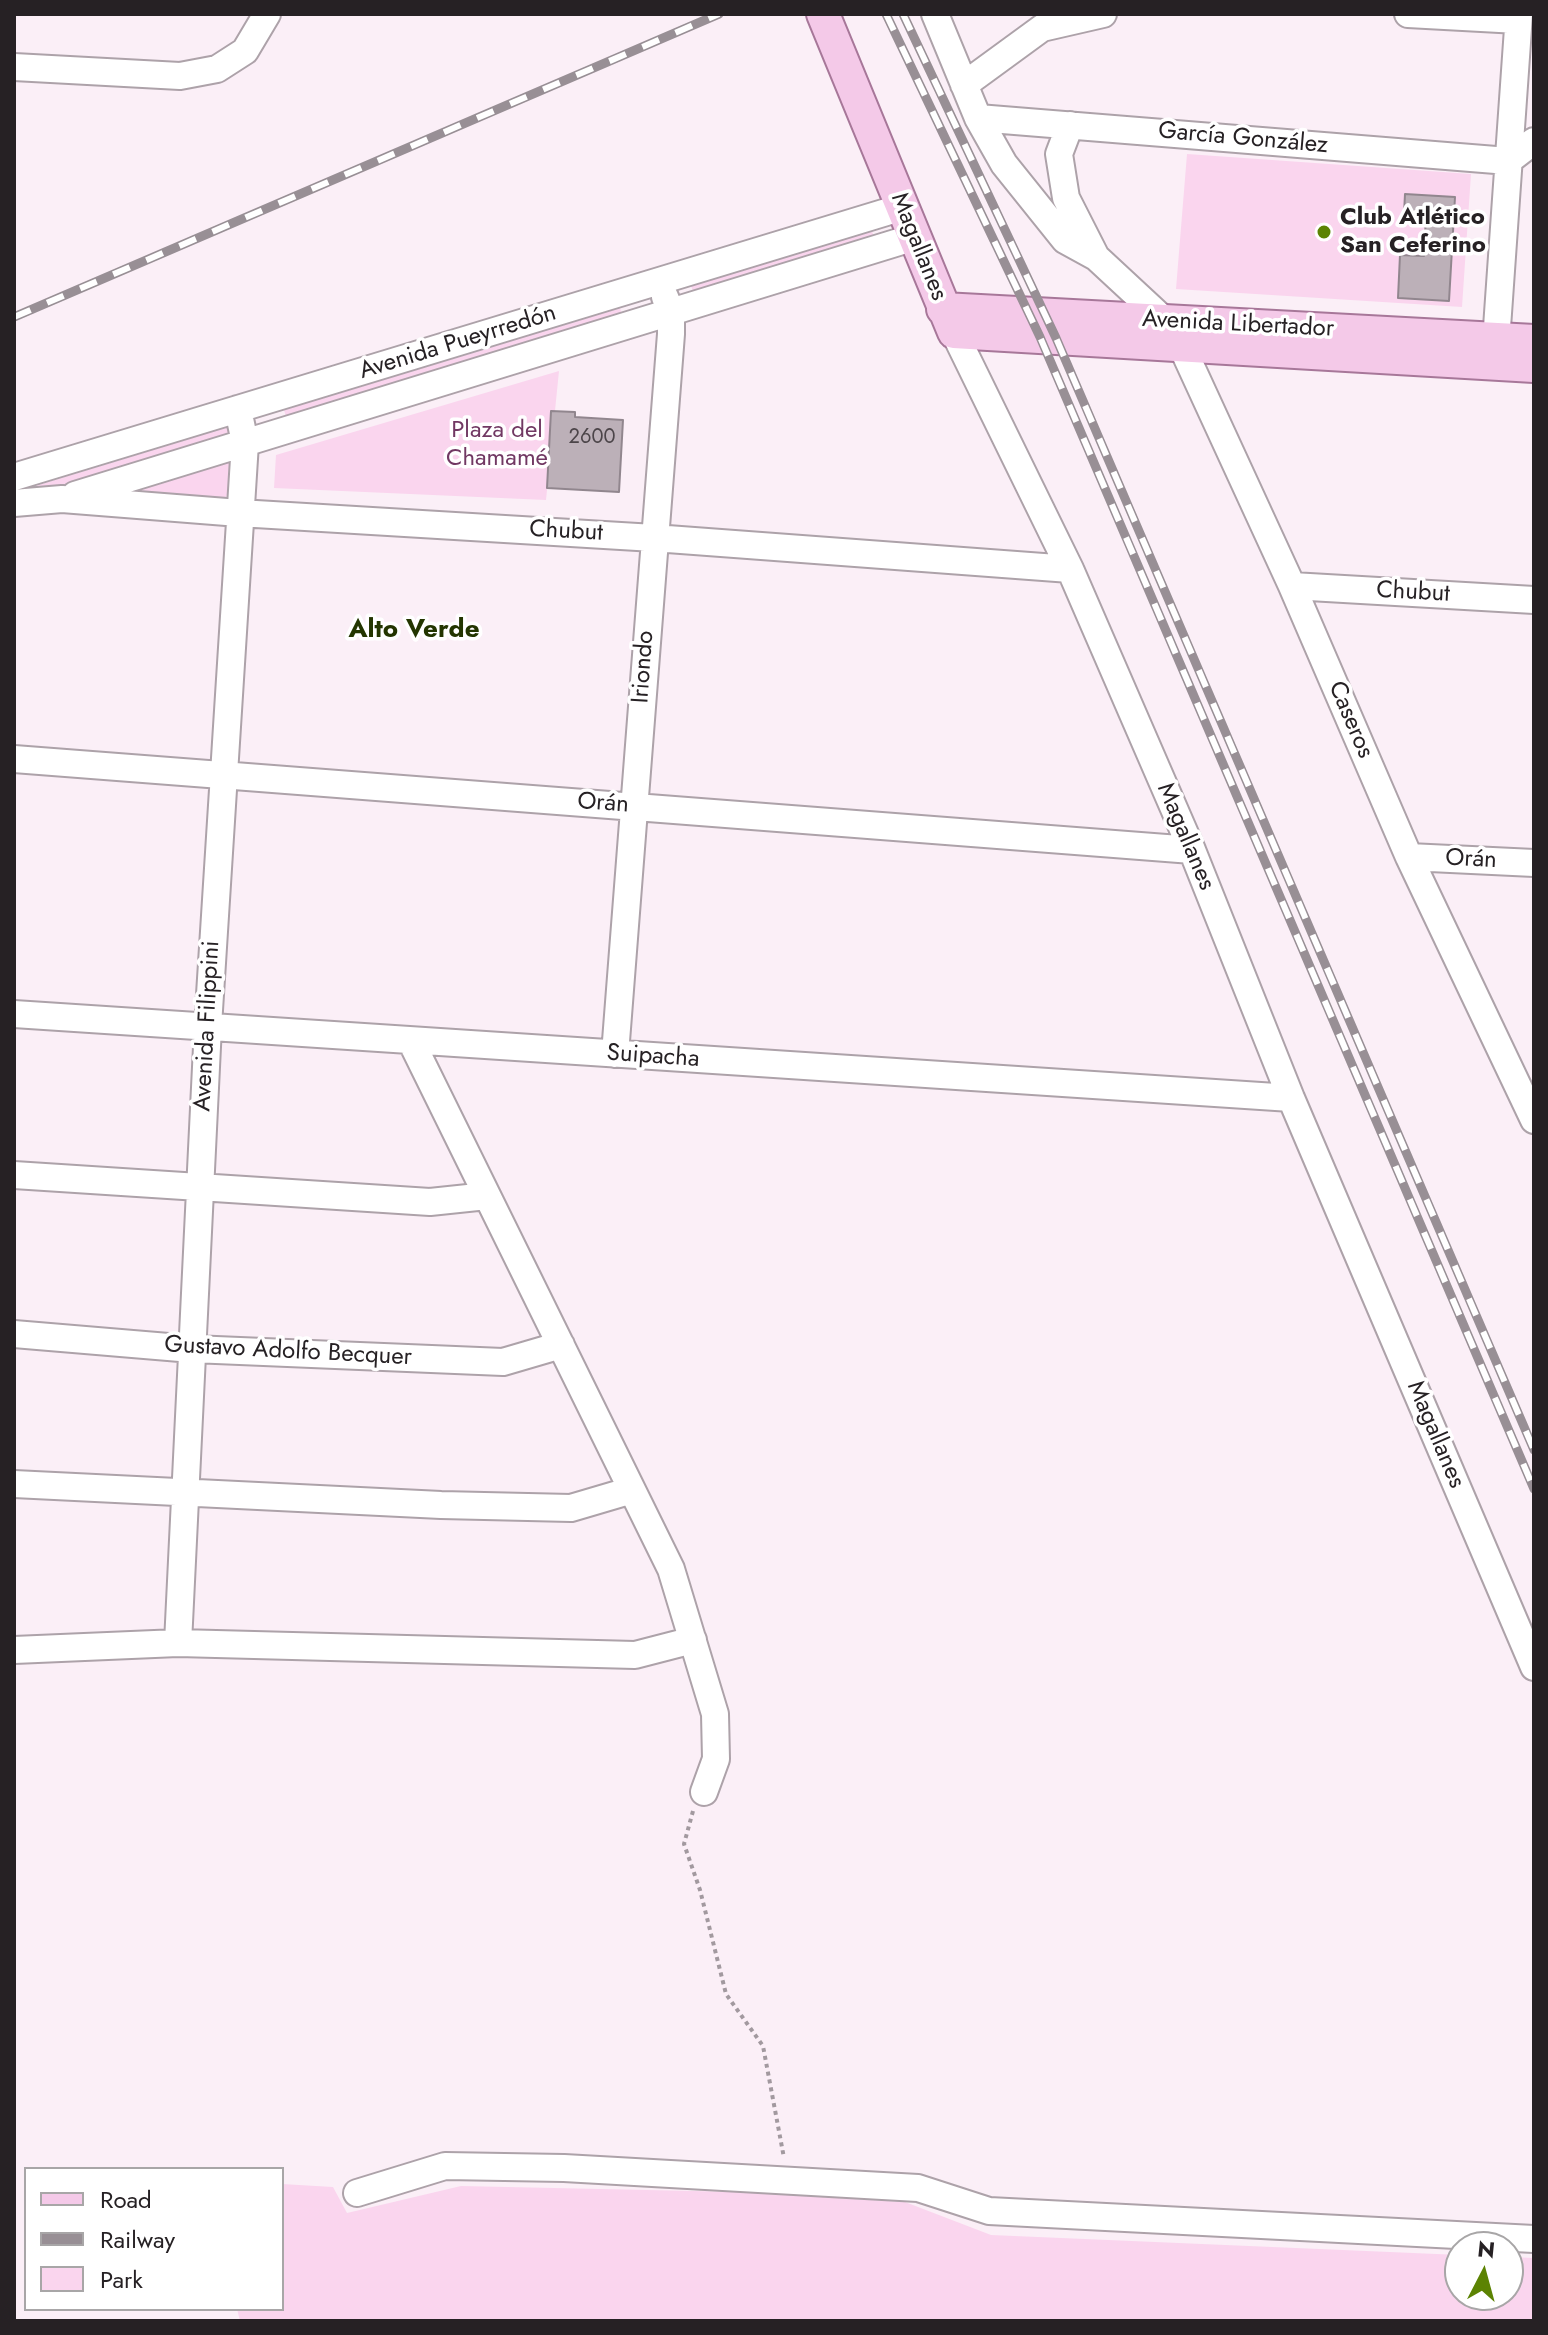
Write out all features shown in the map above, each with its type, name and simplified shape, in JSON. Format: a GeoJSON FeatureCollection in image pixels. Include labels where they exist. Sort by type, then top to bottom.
{"type":"FeatureCollection","features":[{"type":"Feature","properties":{"kind":"main road","name":"Magallanes"},"geometry":{"type":"LineString","coordinates":[[823,14],[948,320]]}},
{"type":"Feature","properties":{"kind":"main road","name":"Avenida Libertador"},"geometry":{"type":"LineString","coordinates":[[948,320],[1495,351],[1534,341]]}},
{"type":"Feature","properties":{"kind":"main road","name":"Avenida Libertador"},"geometry":{"type":"LineString","coordinates":[[1495,351],[1534,366]]}},
{"type":"Feature","properties":{"kind":"street"},"geometry":{"type":"LineString","coordinates":[[14,67],[180,76],[217,69],[245,51],[267,14]]}},
{"type":"Feature","properties":{"kind":"street"},"geometry":{"type":"LineString","coordinates":[[935,14],[978,118],[1004,164],[1065,240],[1096,257],[1174,334]]}},
{"type":"Feature","properties":{"kind":"street"},"geometry":{"type":"LineString","coordinates":[[964,85],[1042,28],[1103,14]]}},
{"type":"Feature","properties":{"kind":"street"},"geometry":{"type":"LineString","coordinates":[[1408,14],[1519,17],[1495,351]]}},
{"type":"Feature","properties":{"kind":"street","name":"García González"},"geometry":{"type":"LineString","coordinates":[[978,118],[1508,161]]}},
{"type":"Feature","properties":{"kind":"street"},"geometry":{"type":"LineString","coordinates":[[1070,125],[1059,154],[1066,198],[1096,257]]}},
{"type":"Feature","properties":{"kind":"street"},"geometry":{"type":"LineString","coordinates":[[1508,161],[1534,141]]}},
{"type":"Feature","properties":{"kind":"street","name":"Avenida Pueyrredón"},"geometry":{"type":"LineString","coordinates":[[14,477],[903,207]]}},
{"type":"Feature","properties":{"kind":"street","name":"Avenida Pueyrredón"},"geometry":{"type":"LineString","coordinates":[[14,513],[915,237]]}},
{"type":"Feature","properties":{"kind":"street","name":"Iriondo"},"geometry":{"type":"LineString","coordinates":[[615,1054],[671,312],[660,282]]}},
{"type":"Feature","properties":{"kind":"street","name":"Magallanes"},"geometry":{"type":"LineString","coordinates":[[948,320],[1070,569],[1192,850],[1291,1098],[1534,1667]]}},
{"type":"Feature","properties":{"kind":"street","name":"Caseros"},"geometry":{"type":"LineString","coordinates":[[1174,334],[1292,586],[1409,857],[1534,1120]]}},
{"type":"Feature","properties":{"kind":"street","name":"Avenida Filippini"},"geometry":{"type":"LineString","coordinates":[[178,1643],[208,1026],[245,443],[238,409]]}},
{"type":"Feature","properties":{"kind":"street","name":"Avenida Pueyrredón"},"geometry":{"type":"LineString","coordinates":[[14,503],[62,499]]}},
{"type":"Feature","properties":{"kind":"street","name":"Chubut"},"geometry":{"type":"LineString","coordinates":[[62,499],[1070,569]]}},
{"type":"Feature","properties":{"kind":"street","name":"Chubut"},"geometry":{"type":"LineString","coordinates":[[1292,586],[1534,600]]}},
{"type":"Feature","properties":{"kind":"street","name":"Orán"},"geometry":{"type":"LineString","coordinates":[[14,759],[1192,850]]}},
{"type":"Feature","properties":{"kind":"street","name":"Orán"},"geometry":{"type":"LineString","coordinates":[[1409,857],[1534,863]]}},
{"type":"Feature","properties":{"kind":"street","name":"Suipacha"},"geometry":{"type":"LineString","coordinates":[[14,1014],[1291,1098]]}},
{"type":"Feature","properties":{"kind":"street"},"geometry":{"type":"LineString","coordinates":[[411,1041],[671,1569],[715,1714],[716,1759],[704,1792]]}},
{"type":"Feature","properties":{"kind":"street"},"geometry":{"type":"LineString","coordinates":[[14,1175],[430,1202],[487,1196]]}},
{"type":"Feature","properties":{"kind":"street","name":"Gustavo Adolfo Becquer"},"geometry":{"type":"LineString","coordinates":[[14,1334],[192,1349],[503,1362],[561,1345]]}},
{"type":"Feature","properties":{"kind":"street"},"geometry":{"type":"LineString","coordinates":[[14,1484],[441,1505],[571,1508],[632,1490]]}},
{"type":"Feature","properties":{"kind":"street"},"geometry":{"type":"LineString","coordinates":[[14,1650],[178,1643],[635,1655],[693,1640]]}},
{"type":"Feature","properties":{"kind":"street"},"geometry":{"type":"LineString","coordinates":[[357,2193],[445,2166],[564,2168],[918,2188],[989,2211],[1534,2239]]}},
{"type":"Feature","properties":{"kind":"path"},"geometry":{"type":"LineString","coordinates":[[704,1792],[692,1813],[684,1844],[700,1890],[726,1994],[763,2046],[788,2179]]}},
{"type":"Feature","properties":{"kind":"green space","name":"Club Atlético San Ceferino"},"geometry":{"type":"Polygon","coordinates":[[[1187,154],[1471,174],[1462,307],[1176,289],[1187,154]]]}},
{"type":"Feature","properties":{"kind":"green space"},"geometry":{"type":"Polygon","coordinates":[[[872,231],[875,241],[695,296],[691,286],[872,231]]]}},
{"type":"Feature","properties":{"kind":"green space"},"geometry":{"type":"Polygon","coordinates":[[[620,308],[623,318],[287,420],[284,410],[620,308]]]}},
{"type":"Feature","properties":{"kind":"green space","name":"Plaza del Chamamé"},"geometry":{"type":"Polygon","coordinates":[[[559,371],[546,500],[274,488],[276,455],[559,371]]]}},
{"type":"Feature","properties":{"kind":"green space"},"geometry":{"type":"Polygon","coordinates":[[[234,425],[238,435],[35,497],[32,487],[234,425]]]}},
{"type":"Feature","properties":{"kind":"green space"},"geometry":{"type":"Polygon","coordinates":[[[235,455],[229,493],[222,501],[133,495],[132,488],[235,455]]]}},
{"type":"Feature","properties":{"kind":"green space"},"geometry":{"type":"Polygon","coordinates":[[[284,2184],[333,2187],[347,2213],[461,2186],[740,2192],[905,2202],[991,2235],[1444,2254],[1444,2311],[1524,2311],[1524,2258],[1534,2258],[1534,2321],[240,2321],[238,2311],[284,2311],[284,2184]]]}},
{"type":"Feature","properties":{"kind":"building"},"geometry":{"type":"Polygon","coordinates":[[[1405,194],[1455,197],[1449,301],[1398,298],[1400,255],[1424,256],[1426,216],[1404,214],[1405,194]]]}},
{"type":"Feature","properties":{"kind":"building"},"geometry":{"type":"Polygon","coordinates":[[[551,411],[575,412],[575,417],[623,420],[619,492],[547,488],[551,411]]]}},
{"type":"Feature","properties":{"kind":"railway"},"geometry":{"type":"LineString","coordinates":[[14,317],[719,14]]}},
{"type":"Feature","properties":{"kind":"railway"},"geometry":{"type":"LineString","coordinates":[[886,14],[1040,337],[1534,1489]]}},
{"type":"Feature","properties":{"kind":"railway"},"geometry":{"type":"LineString","coordinates":[[903,14],[1056,338],[1534,1450]]}},
{"type":"Feature","properties":{"kind":"place","name":"Club Atlético San Ceferino"},"geometry":{"type":"Point","coordinates":[1324,232]}},
{"type":"Feature","properties":{"kind":"district","name":"Alto Verde"},"geometry":{"type":"Point","coordinates":[414,631]}}]}
